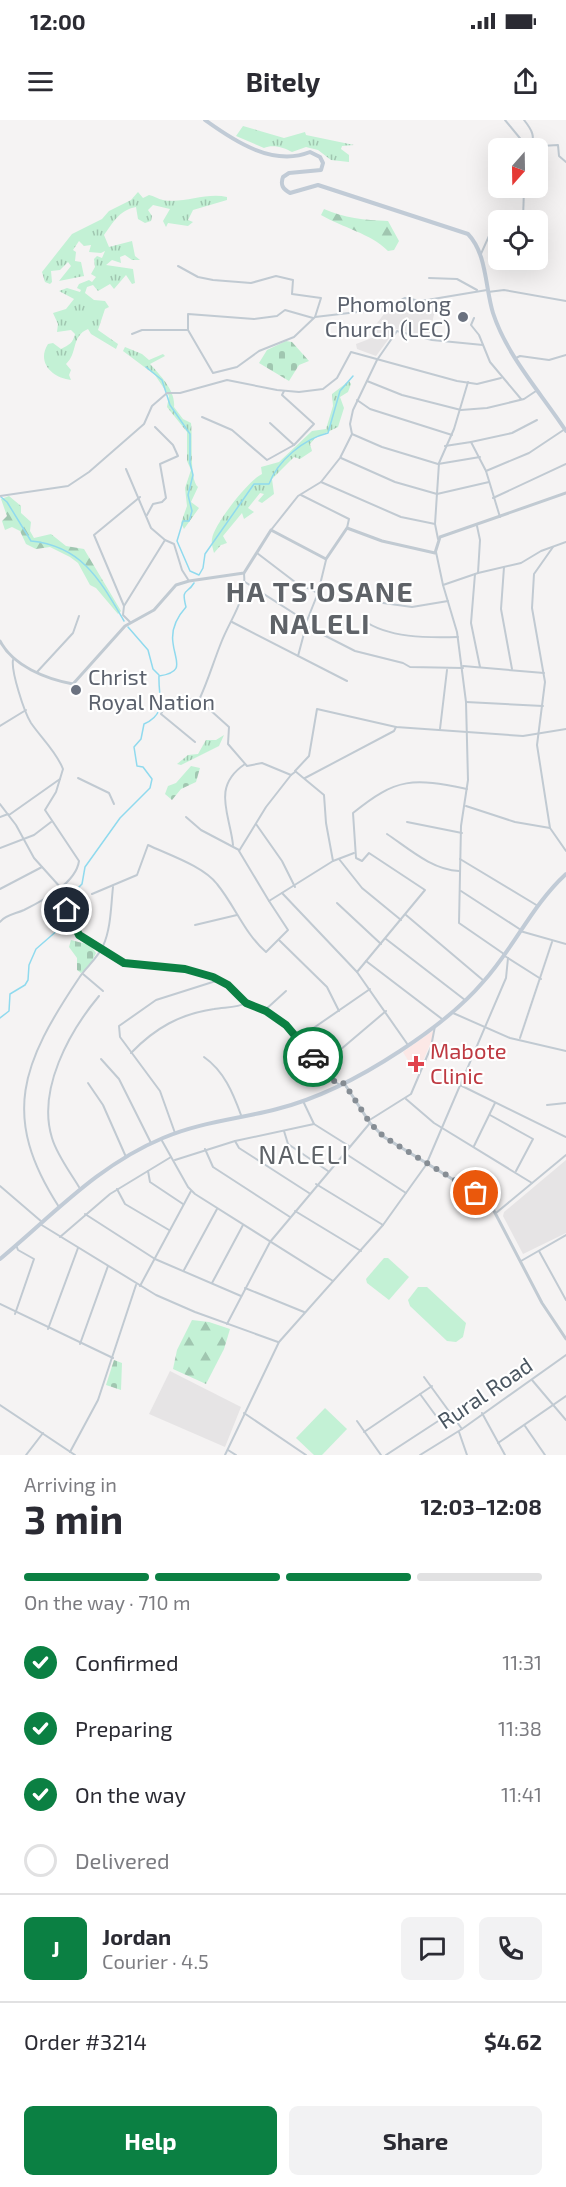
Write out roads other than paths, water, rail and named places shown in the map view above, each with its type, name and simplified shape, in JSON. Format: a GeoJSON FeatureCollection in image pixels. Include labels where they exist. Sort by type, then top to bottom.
{"type":"FeatureCollection","features":[{"type":"Feature","properties":{"kind":"main road"},"geometry":{"type":"LineString","coordinates":[[205,120],[235,140],[274,156],[297,157],[310,152],[320,157],[323,163],[321,170],[289,173],[283,177],[281,183],[290,193],[318,186],[460,231],[475,242],[496,320],[516,358],[566,430]]}},
{"type":"Feature","properties":{"kind":"main road"},"geometry":{"type":"LineString","coordinates":[[0,1259],[79,1188],[160,1138],[241,1115],[303,1101],[342,1084],[408,1045],[452,1012],[484,981],[505,956],[538,906],[566,874]]}},
{"type":"Feature","properties":{"kind":"street"},"geometry":{"type":"LineString","coordinates":[[505,120],[520,138]]}},
{"type":"Feature","properties":{"kind":"street"},"geometry":{"type":"LineString","coordinates":[[524,120],[533,132],[533,138]]}},
{"type":"Feature","properties":{"kind":"street"},"geometry":{"type":"LineString","coordinates":[[548,146],[558,145],[559,156],[566,162]]}},
{"type":"Feature","properties":{"kind":"street"},"geometry":{"type":"LineString","coordinates":[[480,256],[488,238]]}},
{"type":"Feature","properties":{"kind":"street"},"geometry":{"type":"LineString","coordinates":[[178,266],[187,268],[198,277],[213,280],[251,283],[276,276],[293,280],[292,294],[321,298],[314,318],[294,337],[259,351],[237,367],[213,373],[188,330],[188,314]]}},
{"type":"Feature","properties":{"kind":"street"},"geometry":{"type":"LineString","coordinates":[[429,278],[457,279],[478,291]]}},
{"type":"Feature","properties":{"kind":"street"},"geometry":{"type":"LineString","coordinates":[[184,314],[254,319],[277,316],[285,310],[314,318],[382,309],[405,298],[421,301],[478,291],[504,290],[566,301]]}},
{"type":"Feature","properties":{"kind":"street"},"geometry":{"type":"LineString","coordinates":[[474,318],[471,325],[501,378],[521,399]]}},
{"type":"Feature","properties":{"kind":"street"},"geometry":{"type":"LineString","coordinates":[[132,334],[142,330],[188,330]]}},
{"type":"Feature","properties":{"kind":"street"},"geometry":{"type":"LineString","coordinates":[[199,700],[231,622],[241,605],[244,573],[271,530],[301,495],[321,482],[340,458],[352,434],[350,424],[357,400],[377,360],[397,331],[432,340],[483,345]]}},
{"type":"Feature","properties":{"kind":"street"},"geometry":{"type":"LineString","coordinates":[[0,496],[68,486],[144,424],[152,406],[163,394],[180,393],[227,380],[284,391],[307,392],[332,385],[351,352],[477,384],[501,378]]}},
{"type":"Feature","properties":{"kind":"street"},"geometry":{"type":"LineString","coordinates":[[516,358],[519,356],[549,360],[566,355]]}},
{"type":"Feature","properties":{"kind":"street"},"geometry":{"type":"LineString","coordinates":[[366,381],[402,395],[461,410],[487,408],[521,399],[538,390]]}},
{"type":"Feature","properties":{"kind":"street"},"geometry":{"type":"LineString","coordinates":[[468,382],[452,435],[444,446],[438,464],[435,524],[438,539],[436,552],[458,637],[466,702],[467,789],[459,859],[460,925],[541,979]]}},
{"type":"Feature","properties":{"kind":"street"},"geometry":{"type":"LineString","coordinates":[[202,417],[232,430],[267,460],[294,445],[314,424],[282,395],[284,391]]}},
{"type":"Feature","properties":{"kind":"street"},"geometry":{"type":"LineString","coordinates":[[357,400],[370,409],[452,435]]}},
{"type":"Feature","properties":{"kind":"street"},"geometry":{"type":"LineString","coordinates":[[444,446],[512,433],[537,420]]}},
{"type":"Feature","properties":{"kind":"street"},"geometry":{"type":"LineString","coordinates":[[270,423],[294,445]]}},
{"type":"Feature","properties":{"kind":"street"},"geometry":{"type":"LineString","coordinates":[[147,515],[153,504],[162,502],[166,498],[160,464],[178,456],[173,445],[155,427]]}},
{"type":"Feature","properties":{"kind":"street"},"geometry":{"type":"LineString","coordinates":[[486,471],[529,453],[566,430]]}},
{"type":"Feature","properties":{"kind":"street"},"geometry":{"type":"LineString","coordinates":[[352,434],[401,453],[438,464],[480,457]]}},
{"type":"Feature","properties":{"kind":"street"},"geometry":{"type":"LineString","coordinates":[[471,442],[486,471],[500,518]]}},
{"type":"Feature","properties":{"kind":"street"},"geometry":{"type":"LineString","coordinates":[[340,458],[395,482],[437,494],[489,482]]}},
{"type":"Feature","properties":{"kind":"street"},"geometry":{"type":"LineString","coordinates":[[493,498],[566,464]]}},
{"type":"Feature","properties":{"kind":"street"},"geometry":{"type":"LineString","coordinates":[[126,469],[154,533],[174,544],[182,570],[189,581]]}},
{"type":"Feature","properties":{"kind":"street"},"geometry":{"type":"LineString","coordinates":[[321,482],[401,517],[435,524]]}},
{"type":"Feature","properties":{"kind":"street"},"geometry":{"type":"LineString","coordinates":[[438,539],[566,493]]}},
{"type":"Feature","properties":{"kind":"street"},"geometry":{"type":"LineString","coordinates":[[298,656],[326,559],[347,528],[349,519],[301,495]]}},
{"type":"Feature","properties":{"kind":"street"},"geometry":{"type":"LineString","coordinates":[[124,606],[94,535],[140,497]]}},
{"type":"Feature","properties":{"kind":"street"},"geometry":{"type":"LineString","coordinates":[[477,526],[480,540],[471,623],[480,667]]}},
{"type":"Feature","properties":{"kind":"street"},"geometry":{"type":"LineString","coordinates":[[347,528],[382,541],[436,552]]}},
{"type":"Feature","properties":{"kind":"street"},"geometry":{"type":"LineString","coordinates":[[271,530],[326,559]]}},
{"type":"Feature","properties":{"kind":"street"},"geometry":{"type":"LineString","coordinates":[[130,622],[123,615],[124,606],[165,540]]}},
{"type":"Feature","properties":{"kind":"street"},"geometry":{"type":"LineString","coordinates":[[443,585],[476,573],[521,563],[541,550],[566,542]]}},
{"type":"Feature","properties":{"kind":"street"},"geometry":{"type":"LineString","coordinates":[[553,547],[534,574],[532,608],[544,674],[543,706],[538,734],[541,781],[550,828],[566,851]]}},
{"type":"Feature","properties":{"kind":"street"},"geometry":{"type":"LineString","coordinates":[[257,553],[295,582],[318,593]]}},
{"type":"Feature","properties":{"kind":"street"},"geometry":{"type":"LineString","coordinates":[[504,567],[501,609],[512,669]]}},
{"type":"Feature","properties":{"kind":"street"},"geometry":{"type":"LineString","coordinates":[[13,660],[37,672],[75,683],[130,622],[154,609],[176,585],[244,573]]}},
{"type":"Feature","properties":{"kind":"street"},"geometry":{"type":"LineString","coordinates":[[244,582],[306,623],[365,655],[403,663],[410,667],[447,669],[480,667],[544,674]]}},
{"type":"Feature","properties":{"kind":"street"},"geometry":{"type":"LineString","coordinates":[[376,602],[404,607],[448,601]]}},
{"type":"Feature","properties":{"kind":"street"},"geometry":{"type":"LineString","coordinates":[[37,672],[73,633],[79,616]]}},
{"type":"Feature","properties":{"kind":"street"},"geometry":{"type":"LineString","coordinates":[[363,620],[372,626],[410,636],[458,637]]}},
{"type":"Feature","properties":{"kind":"street"},"geometry":{"type":"LineString","coordinates":[[231,622],[347,681]]}},
{"type":"Feature","properties":{"kind":"street"},"geometry":{"type":"LineString","coordinates":[[0,641],[13,660],[15,676],[32,725],[60,761],[63,770],[53,798],[46,808],[51,822],[79,861],[76,874],[61,888],[23,910],[3,918],[0,922]]}},
{"type":"Feature","properties":{"kind":"street"},"geometry":{"type":"LineString","coordinates":[[440,729],[447,669]]}},
{"type":"Feature","properties":{"kind":"street"},"geometry":{"type":"LineString","coordinates":[[195,742],[161,714],[166,704],[183,699],[199,700],[229,727],[228,744],[245,764],[251,766],[262,762],[291,775]]}},
{"type":"Feature","properties":{"kind":"street"},"geometry":{"type":"LineString","coordinates":[[466,702],[543,706]]}},
{"type":"Feature","properties":{"kind":"street"},"geometry":{"type":"LineString","coordinates":[[239,851],[266,807],[309,756],[317,709],[396,727],[467,730],[517,736],[566,729]]}},
{"type":"Feature","properties":{"kind":"street"},"geometry":{"type":"LineString","coordinates":[[0,726],[26,710]]}},
{"type":"Feature","properties":{"kind":"street"},"geometry":{"type":"LineString","coordinates":[[305,778],[394,731],[396,727]]}},
{"type":"Feature","properties":{"kind":"street"},"geometry":{"type":"LineString","coordinates":[[233,845],[224,798],[236,772],[245,764]]}},
{"type":"Feature","properties":{"kind":"street"},"geometry":{"type":"LineString","coordinates":[[296,771],[324,795],[326,829],[333,861]]}},
{"type":"Feature","properties":{"kind":"street"},"geometry":{"type":"LineString","coordinates":[[78,778],[109,793],[114,804]]}},
{"type":"Feature","properties":{"kind":"street"},"geometry":{"type":"LineString","coordinates":[[0,817],[9,815],[60,779]]}},
{"type":"Feature","properties":{"kind":"street"},"geometry":{"type":"LineString","coordinates":[[357,972],[425,890],[369,853],[362,861],[354,853],[352,813],[398,783],[418,782],[467,789]]}},
{"type":"Feature","properties":{"kind":"street"},"geometry":{"type":"LineString","coordinates":[[0,804],[9,815],[22,840],[61,888],[74,928],[79,935],[130,965],[185,969],[219,980],[246,1003],[264,1011],[299,1038],[328,1077],[342,1084],[369,1122],[384,1137],[426,1165],[476,1193],[496,1213],[542,1303],[566,1339]]}},
{"type":"Feature","properties":{"kind":"street"},"geometry":{"type":"LineString","coordinates":[[465,805],[515,822],[550,828]]}},
{"type":"Feature","properties":{"kind":"street"},"geometry":{"type":"LineString","coordinates":[[92,894],[137,875],[148,845],[206,873],[218,885],[265,952],[270,950],[288,927],[269,901],[239,851],[233,845],[201,830],[186,817]]}},
{"type":"Feature","properties":{"kind":"street"},"geometry":{"type":"LineString","coordinates":[[0,848],[43,830],[51,822]]}},
{"type":"Feature","properties":{"kind":"street"},"geometry":{"type":"LineString","coordinates":[[407,822],[462,833]]}},
{"type":"Feature","properties":{"kind":"street"},"geometry":{"type":"LineString","coordinates":[[256,824],[282,861],[295,887]]}},
{"type":"Feature","properties":{"kind":"street"},"geometry":{"type":"LineString","coordinates":[[387,834],[428,861],[459,871]]}},
{"type":"Feature","properties":{"kind":"street"},"geometry":{"type":"LineString","coordinates":[[269,901],[295,887],[333,861],[354,853]]}},
{"type":"Feature","properties":{"kind":"street"},"geometry":{"type":"LineString","coordinates":[[339,859],[362,888],[402,920]]}},
{"type":"Feature","properties":{"kind":"street"},"geometry":{"type":"LineString","coordinates":[[459,859],[538,906]]}},
{"type":"Feature","properties":{"kind":"street"},"geometry":{"type":"LineString","coordinates":[[0,889],[42,867]]}},
{"type":"Feature","properties":{"kind":"street"},"geometry":{"type":"LineString","coordinates":[[20,1126],[22,1094],[30,1064],[83,974],[101,949],[106,937],[113,887]]}},
{"type":"Feature","properties":{"kind":"street"},"geometry":{"type":"LineString","coordinates":[[461,891],[521,930],[566,945]]}},
{"type":"Feature","properties":{"kind":"street"},"geometry":{"type":"LineString","coordinates":[[282,893],[357,972],[408,1045]]}},
{"type":"Feature","properties":{"kind":"street"},"geometry":{"type":"LineString","coordinates":[[337,903],[382,944]]}},
{"type":"Feature","properties":{"kind":"street"},"geometry":{"type":"LineString","coordinates":[[195,925],[237,915]]}},
{"type":"Feature","properties":{"kind":"street"},"geometry":{"type":"LineString","coordinates":[[406,915],[484,981]]}},
{"type":"Feature","properties":{"kind":"street"},"geometry":{"type":"LineString","coordinates":[[386,939],[465,1000]]}},
{"type":"Feature","properties":{"kind":"street"},"geometry":{"type":"LineString","coordinates":[[279,940],[327,987],[339,1011]]}},
{"type":"Feature","properties":{"kind":"street"},"geometry":{"type":"LineString","coordinates":[[520,1040],[552,942]]}},
{"type":"Feature","properties":{"kind":"street"},"geometry":{"type":"LineString","coordinates":[[225,1455],[243,1413],[279,1342],[383,1226],[426,1165],[506,978],[505,956]]}},
{"type":"Feature","properties":{"kind":"street"},"geometry":{"type":"LineString","coordinates":[[366,961],[442,1019]]}},
{"type":"Feature","properties":{"kind":"street"},"geometry":{"type":"LineString","coordinates":[[83,974],[103,991]]}},
{"type":"Feature","properties":{"kind":"street"},"geometry":{"type":"LineString","coordinates":[[175,1133],[159,1091],[120,1037],[119,1026],[156,1000],[219,980]]}},
{"type":"Feature","properties":{"kind":"street"},"geometry":{"type":"LineString","coordinates":[[299,1038],[370,989]]}},
{"type":"Feature","properties":{"kind":"street"},"geometry":{"type":"LineString","coordinates":[[264,1011],[286,991]]}},
{"type":"Feature","properties":{"kind":"street"},"geometry":{"type":"LineString","coordinates":[[79,1188],[51,1136],[50,1093],[63,1053],[86,1011],[99,996]]}},
{"type":"Feature","properties":{"kind":"street"},"geometry":{"type":"LineString","coordinates":[[131,1053],[154,1030],[172,1021],[205,1010],[246,1003]]}},
{"type":"Feature","properties":{"kind":"street"},"geometry":{"type":"LineString","coordinates":[[320,1067],[386,1011]]}},
{"type":"Feature","properties":{"kind":"street"},"geometry":{"type":"LineString","coordinates":[[452,1012],[484,1028],[520,1040],[566,1051]]}},
{"type":"Feature","properties":{"kind":"street"},"geometry":{"type":"LineString","coordinates":[[227,1324],[270,1242],[369,1122],[406,1099],[414,1088],[431,1047],[435,1025]]}},
{"type":"Feature","properties":{"kind":"street"},"geometry":{"type":"LineString","coordinates":[[204,1058],[218,1068],[241,1115]]}},
{"type":"Feature","properties":{"kind":"street"},"geometry":{"type":"LineString","coordinates":[[101,1059],[119,1079],[151,1143]]}},
{"type":"Feature","properties":{"kind":"street"},"geometry":{"type":"LineString","coordinates":[[88,1083],[103,1105],[126,1157]]}},
{"type":"Feature","properties":{"kind":"street"},"geometry":{"type":"LineString","coordinates":[[460,1085],[566,1137]]}},
{"type":"Feature","properties":{"kind":"street"},"geometry":{"type":"LineString","coordinates":[[406,1099],[441,1128],[516,1171],[532,1183]]}},
{"type":"Feature","properties":{"kind":"street"},"geometry":{"type":"LineString","coordinates":[[303,1101],[314,1124],[349,1146]]}},
{"type":"Feature","properties":{"kind":"street"},"geometry":{"type":"LineString","coordinates":[[473,1147],[495,1103]]}},
{"type":"Feature","properties":{"kind":"street"},"geometry":{"type":"LineString","coordinates":[[547,1105],[566,1103]]}},
{"type":"Feature","properties":{"kind":"street"},"geometry":{"type":"LineString","coordinates":[[490,1115],[533,1139],[516,1171]]}},
{"type":"Feature","properties":{"kind":"street"},"geometry":{"type":"LineString","coordinates":[[174,1160],[235,1141],[314,1124]]}},
{"type":"Feature","properties":{"kind":"street"},"geometry":{"type":"LineString","coordinates":[[284,1131],[288,1144],[328,1171]]}},
{"type":"Feature","properties":{"kind":"street"},"geometry":{"type":"LineString","coordinates":[[22,1135],[33,1163],[59,1207]]}},
{"type":"Feature","properties":{"kind":"street"},"geometry":{"type":"LineString","coordinates":[[160,1138],[191,1191],[333,1281]]}},
{"type":"Feature","properties":{"kind":"street"},"geometry":{"type":"LineString","coordinates":[[235,1141],[239,1148],[309,1193]]}},
{"type":"Feature","properties":{"kind":"street"},"geometry":{"type":"LineString","coordinates":[[205,1149],[213,1167],[290,1217]]}},
{"type":"Feature","properties":{"kind":"street"},"geometry":{"type":"LineString","coordinates":[[343,1152],[406,1193]]}},
{"type":"Feature","properties":{"kind":"street"},"geometry":{"type":"LineString","coordinates":[[496,1213],[566,1155]]}},
{"type":"Feature","properties":{"kind":"street"},"geometry":{"type":"LineString","coordinates":[[60,1237],[117,1189],[171,1156]]}},
{"type":"Feature","properties":{"kind":"street"},"geometry":{"type":"LineString","coordinates":[[148,1171],[150,1182],[183,1204]]}},
{"type":"Feature","properties":{"kind":"street"},"geometry":{"type":"LineString","coordinates":[[316,1184],[383,1226]]}},
{"type":"Feature","properties":{"kind":"street"},"geometry":{"type":"LineString","coordinates":[[0,1186],[60,1237],[136,1285],[227,1324],[279,1342]]}},
{"type":"Feature","properties":{"kind":"street"},"geometry":{"type":"LineString","coordinates":[[117,1189],[124,1204],[170,1230]]}},
{"type":"Feature","properties":{"kind":"street"},"geometry":{"type":"LineString","coordinates":[[140,1287],[191,1191]]}},
{"type":"Feature","properties":{"kind":"street"},"geometry":{"type":"LineString","coordinates":[[183,1271],[217,1209]]}},
{"type":"Feature","properties":{"kind":"street"},"geometry":{"type":"LineString","coordinates":[[295,1211],[361,1251]]}},
{"type":"Feature","properties":{"kind":"street"},"geometry":{"type":"LineString","coordinates":[[85,1214],[155,1258],[241,1296]]}},
{"type":"Feature","properties":{"kind":"street"},"geometry":{"type":"LineString","coordinates":[[212,1283],[243,1225]]}},
{"type":"Feature","properties":{"kind":"street"},"geometry":{"type":"LineString","coordinates":[[521,1261],[566,1235]]}},
{"type":"Feature","properties":{"kind":"street"},"geometry":{"type":"LineString","coordinates":[[15,1314],[34,1259],[18,1250],[16,1245]]}},
{"type":"Feature","properties":{"kind":"street"},"geometry":{"type":"LineString","coordinates":[[48,1329],[78,1248]]}},
{"type":"Feature","properties":{"kind":"street"},"geometry":{"type":"LineString","coordinates":[[539,1251],[566,1300]]}},
{"type":"Feature","properties":{"kind":"street"},"geometry":{"type":"LineString","coordinates":[[80,1344],[108,1266]]}},
{"type":"Feature","properties":{"kind":"street"},"geometry":{"type":"LineString","coordinates":[[66,1455],[98,1400],[136,1285]]}},
{"type":"Feature","properties":{"kind":"street"},"geometry":{"type":"LineString","coordinates":[[246,1288],[304,1312]]}},
{"type":"Feature","properties":{"kind":"street"},"geometry":{"type":"LineString","coordinates":[[0,1304],[15,1314],[113,1358]]}},
{"type":"Feature","properties":{"kind":"street","name":"Rural Road"},"geometry":{"type":"LineString","coordinates":[[420,1455],[459,1432],[482,1413],[566,1355]]}},
{"type":"Feature","properties":{"kind":"street"},"geometry":{"type":"LineString","coordinates":[[424,1377],[452,1412],[462,1429]]}},
{"type":"Feature","properties":{"kind":"street"},"geometry":{"type":"LineString","coordinates":[[532,1380],[566,1420]]}},
{"type":"Feature","properties":{"kind":"street"},"geometry":{"type":"LineString","coordinates":[[364,1432],[432,1386]]}},
{"type":"Feature","properties":{"kind":"street"},"geometry":{"type":"LineString","coordinates":[[420,1394],[439,1420]]}},
{"type":"Feature","properties":{"kind":"street"},"geometry":{"type":"LineString","coordinates":[[498,1443],[566,1396]]}},
{"type":"Feature","properties":{"kind":"street"},"geometry":{"type":"LineString","coordinates":[[0,1405],[75,1455]]}},
{"type":"Feature","properties":{"kind":"street"},"geometry":{"type":"LineString","coordinates":[[386,1455],[452,1412]]}},
{"type":"Feature","properties":{"kind":"street"},"geometry":{"type":"LineString","coordinates":[[243,1413],[306,1455]]}},
{"type":"Feature","properties":{"kind":"street"},"geometry":{"type":"LineString","coordinates":[[482,1413],[504,1455]]}},
{"type":"Feature","properties":{"kind":"street"},"geometry":{"type":"LineString","coordinates":[[357,1421],[381,1455]]}},
{"type":"Feature","properties":{"kind":"street"},"geometry":{"type":"LineString","coordinates":[[525,1426],[545,1455]]}},
{"type":"Feature","properties":{"kind":"street"},"geometry":{"type":"LineString","coordinates":[[459,1432],[467,1455]]}},
{"type":"Feature","properties":{"kind":"street"},"geometry":{"type":"LineString","coordinates":[[26,1455],[43,1433]]}},
{"type":"Feature","properties":{"kind":"street"},"geometry":{"type":"LineString","coordinates":[[228,1450],[236,1455]]}},
{"type":"Feature","properties":{"kind":"street"},"geometry":{"type":"LineString","coordinates":[[427,1451],[429,1455]]}},
{"type":"Feature","properties":{"kind":"waterway"},"geometry":{"type":"LineString","coordinates":[[146,367],[162,380],[170,405],[190,434],[190,463],[193,475],[188,495],[192,511],[189,521],[183,521],[177,541],[190,571],[199,575],[203,568],[205,554],[254,484],[269,484],[285,459],[301,445],[328,433],[340,391],[353,376]]}},
{"type":"Feature","properties":{"kind":"waterway"},"geometry":{"type":"LineString","coordinates":[[1,497],[7,502],[31,541],[49,544],[64,550],[88,568],[107,592],[124,621]]}},
{"type":"Feature","properties":{"kind":"waterway"},"geometry":{"type":"LineString","coordinates":[[72,916],[75,911],[73,898],[75,891],[82,884],[85,867],[120,818],[150,788],[152,779],[143,767],[137,766],[134,747],[141,739],[144,724],[151,720],[159,710],[159,676],[176,669],[174,629],[177,619],[186,607],[184,594],[194,583]]}},
{"type":"Feature","properties":{"kind":"waterway"},"geometry":{"type":"LineString","coordinates":[[128,627],[148,650],[153,669],[159,675]]}},
{"type":"Feature","properties":{"kind":"waterway"},"geometry":{"type":"LineString","coordinates":[[0,1018],[9,1011],[10,994],[25,985],[28,980],[29,965],[36,949],[67,922]]}},
{"type":"Feature","properties":{"kind":"place","name":"Phomolong Church (LEC)"},"geometry":{"type":"Point","coordinates":[463,317]}},
{"type":"Feature","properties":{"kind":"place","name":"Christ Royal Nation"},"geometry":{"type":"Point","coordinates":[76,690]}},
{"type":"Feature","properties":{"kind":"place","name":"Mabote Clinic"},"geometry":{"type":"Point","coordinates":[416,1064]}},
{"type":"Feature","properties":{"kind":"district","name":"HA TS'OSANE NALELI"},"geometry":{"type":"Point","coordinates":[320,608]}},
{"type":"Feature","properties":{"kind":"district","name":"NALELI"},"geometry":{"type":"Point","coordinates":[304,1155]}}]}
